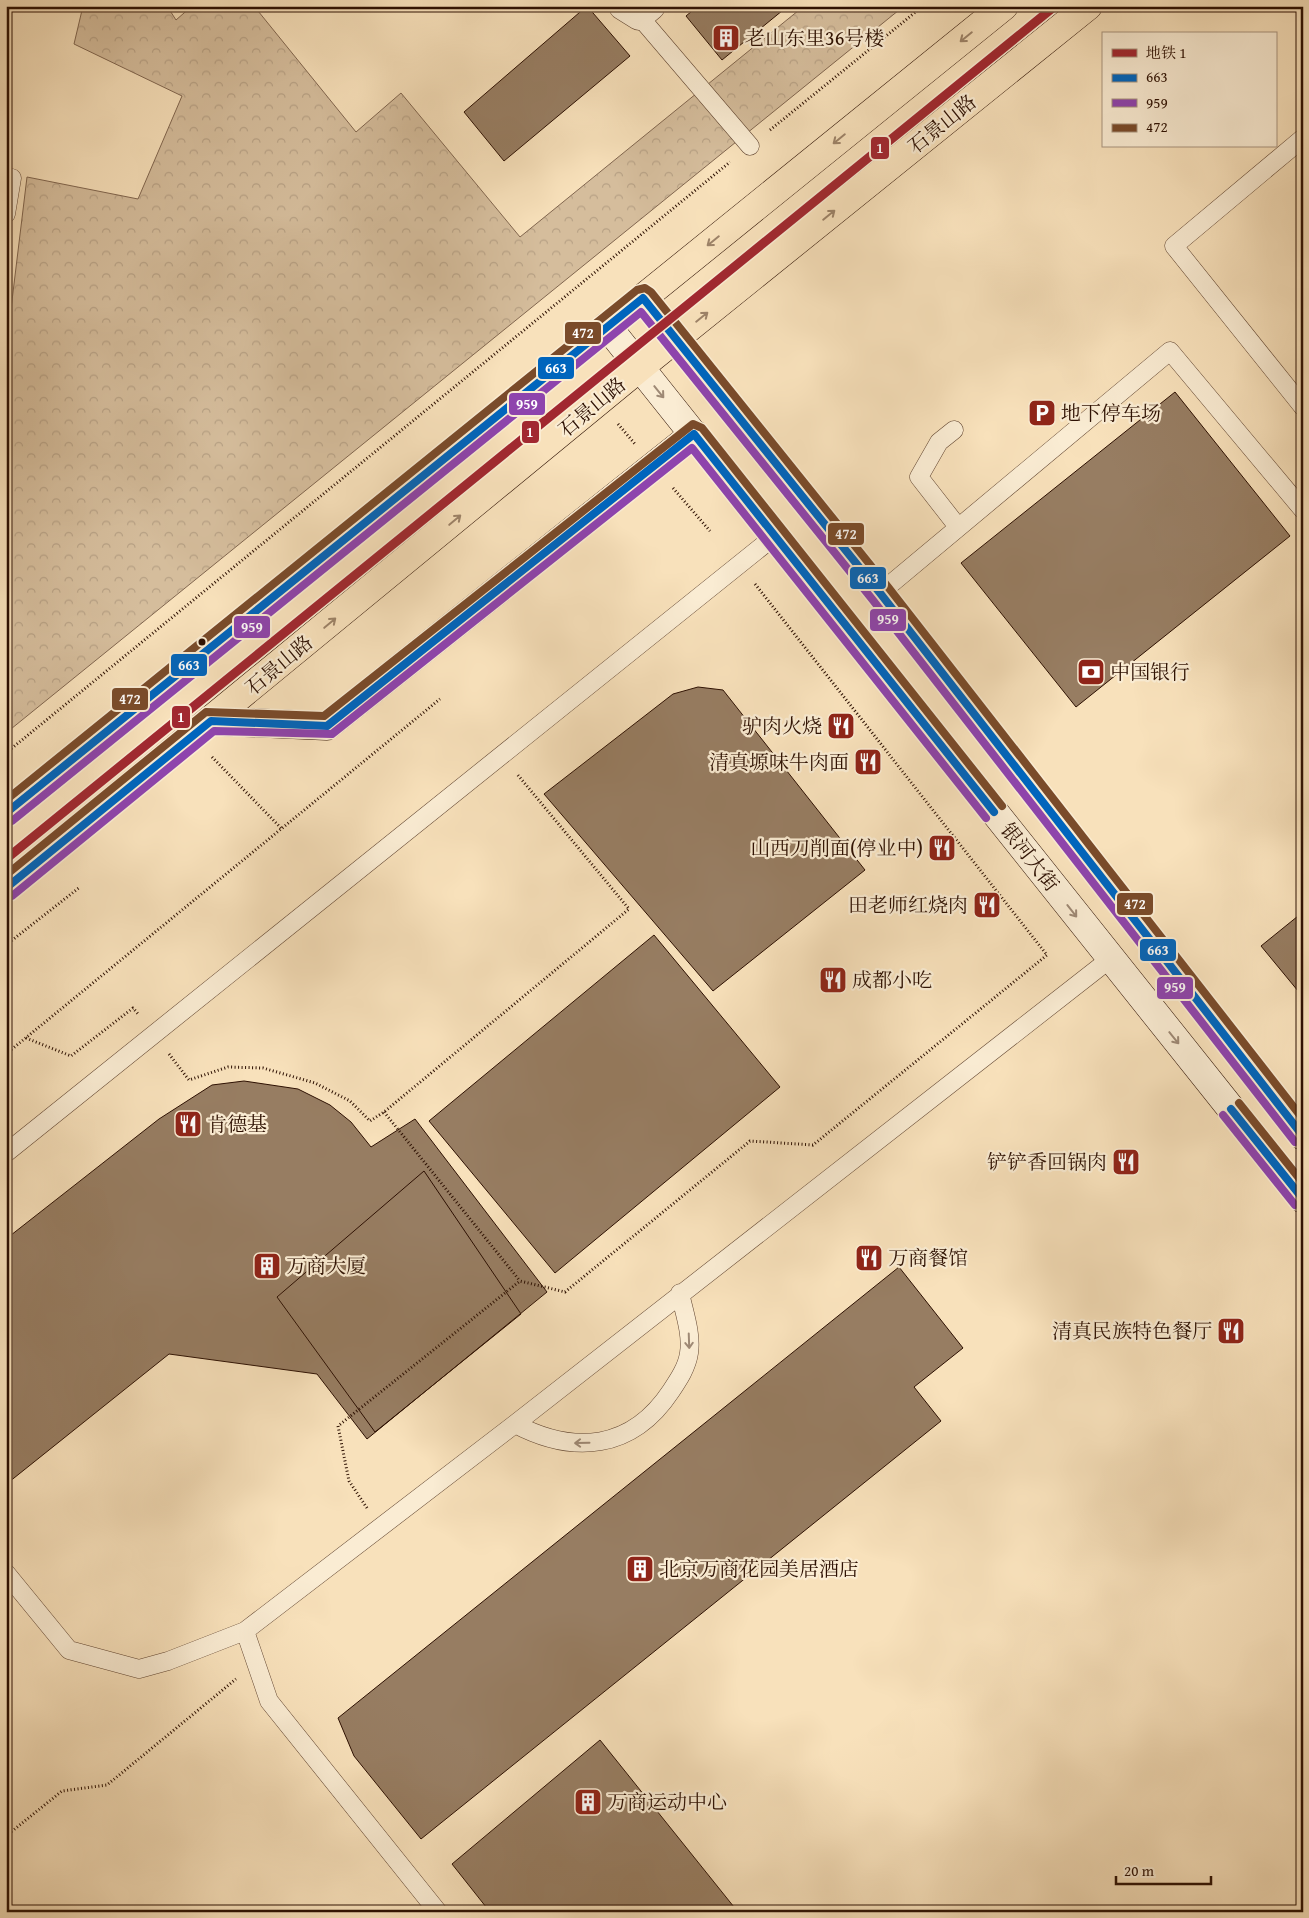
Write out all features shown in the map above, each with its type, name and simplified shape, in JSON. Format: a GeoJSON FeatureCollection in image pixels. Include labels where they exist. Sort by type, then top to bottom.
{"type":"FeatureCollection","features":[{"type":"Feature","properties":{"kind":"highway"},"geometry":{"type":"LineString","coordinates":[[6,813],[1004,6]]}},
{"type":"Feature","properties":{"kind":"highway","name":"石景山路"},"geometry":{"type":"LineString","coordinates":[[6,888],[639,368],[1088,6]]}},
{"type":"Feature","properties":{"kind":"main road"},"geometry":{"type":"LineString","coordinates":[[643,298],[880,592],[1301,1129],[1265,1152]]}},
{"type":"Feature","properties":{"kind":"main road","name":"银河大街"},"geometry":{"type":"LineString","coordinates":[[607,326],[639,368],[776,535],[1110,959],[1303,1199]]}},
{"type":"Feature","properties":{"kind":"main road"},"geometry":{"type":"LineString","coordinates":[[211,721],[328,726],[694,434]]}},
{"type":"Feature","properties":{"kind":"lane"},"geometry":{"type":"LineString","coordinates":[[637,9],[750,146]]}},
{"type":"Feature","properties":{"kind":"lane"},"geometry":{"type":"LineString","coordinates":[[1303,138],[1174,246],[1303,407]]}},
{"type":"Feature","properties":{"kind":"lane"},"geometry":{"type":"LineString","coordinates":[[6,214],[12,178]]}},
{"type":"Feature","properties":{"kind":"lane"},"geometry":{"type":"LineString","coordinates":[[880,592],[1170,351],[1303,510]]}},
{"type":"Feature","properties":{"kind":"lane"},"geometry":{"type":"LineString","coordinates":[[954,430],[939,442],[919,477],[958,527]]}},
{"type":"Feature","properties":{"kind":"lane"},"geometry":{"type":"LineString","coordinates":[[6,1153],[776,535]]}},
{"type":"Feature","properties":{"kind":"lane"},"geometry":{"type":"LineString","coordinates":[[6,1573],[69,1650],[139,1669],[168,1661],[240,1633],[515,1424],[680,1293],[1110,959]]}},
{"type":"Feature","properties":{"kind":"lane"},"geometry":{"type":"LineString","coordinates":[[515,1424],[538,1436],[567,1443],[604,1442],[627,1432],[655,1412],[682,1375],[689,1354],[690,1336],[680,1293]]}},
{"type":"Feature","properties":{"kind":"lane"},"geometry":{"type":"LineString","coordinates":[[240,1633],[256,1663],[269,1702],[438,1912]]}},
{"type":"Feature","properties":{"kind":"path"},"geometry":{"type":"LineString","coordinates":[[6,753],[538,318]]}},
{"type":"Feature","properties":{"kind":"path"},"geometry":{"type":"LineString","coordinates":[[617,422],[638,449]]}},
{"type":"Feature","properties":{"kind":"path"},"geometry":{"type":"LineString","coordinates":[[671,486],[710,531]]}},
{"type":"Feature","properties":{"kind":"path"},"geometry":{"type":"LineString","coordinates":[[384,1112],[520,1281],[565,1292],[750,1141],[813,1144],[1047,955],[753,582]]}},
{"type":"Feature","properties":{"kind":"path"},"geometry":{"type":"LineString","coordinates":[[6,1054],[440,699]]}},
{"type":"Feature","properties":{"kind":"path"},"geometry":{"type":"LineString","coordinates":[[206,751],[282,829]]}},
{"type":"Feature","properties":{"kind":"path"},"geometry":{"type":"LineString","coordinates":[[26,1038],[71,1056],[133,1008],[189,1080],[228,1067],[263,1068],[315,1083],[350,1101],[370,1121],[384,1112],[629,909],[517,773]]}},
{"type":"Feature","properties":{"kind":"path"},"geometry":{"type":"LineString","coordinates":[[6,945],[80,887]]}},
{"type":"Feature","properties":{"kind":"path"},"geometry":{"type":"LineString","coordinates":[[380,1527],[349,1481],[338,1426],[520,1281]]}},
{"type":"Feature","properties":{"kind":"path"},"geometry":{"type":"LineString","coordinates":[[360,1515],[368,1509]]}},
{"type":"Feature","properties":{"kind":"path"},"geometry":{"type":"LineString","coordinates":[[239,1689],[233,1681],[240,1633]]}},
{"type":"Feature","properties":{"kind":"path"},"geometry":{"type":"LineString","coordinates":[[6,1836],[62,1791],[107,1785],[256,1663]]}},
{"type":"Feature","properties":{"kind":"green space"},"geometry":{"type":"Polygon","coordinates":[[[83,6],[167,6],[176,20],[192,6],[254,6],[356,132],[401,93],[520,237],[804,6],[904,6],[6,733],[6,350],[27,177],[138,199],[182,96],[74,44],[83,6]]]}},
{"type":"Feature","properties":{"kind":"building"},"geometry":{"type":"Polygon","coordinates":[[[587,6],[630,56],[504,161],[464,112],[587,6]]]}},
{"type":"Feature","properties":{"kind":"building","name":"老山东里36号楼"},"geometry":{"type":"Polygon","coordinates":[[[698,6],[788,6],[722,60],[686,16],[698,6]]]}},
{"type":"Feature","properties":{"kind":"building"},"geometry":{"type":"Polygon","coordinates":[[[1175,392],[1290,536],[1076,707],[961,563],[1175,392]]]}},
{"type":"Feature","properties":{"kind":"building"},"geometry":{"type":"Polygon","coordinates":[[[698,687],[723,690],[865,870],[713,991],[544,794],[673,694],[698,687]]]}},
{"type":"Feature","properties":{"kind":"building"},"geometry":{"type":"Polygon","coordinates":[[[1303,912],[1303,997],[1261,946],[1303,912]]]}},
{"type":"Feature","properties":{"kind":"building"},"geometry":{"type":"Polygon","coordinates":[[[654,935],[780,1087],[555,1273],[429,1121],[654,935]]]}},
{"type":"Feature","properties":{"kind":"building","name":"万商大厦"},"geometry":{"type":"Polygon","coordinates":[[[244,1081],[298,1089],[330,1105],[351,1122],[371,1147],[415,1119],[547,1292],[367,1439],[317,1374],[169,1354],[9,1482],[6,1479],[6,1239],[159,1119],[212,1085],[244,1081]]]}},
{"type":"Feature","properties":{"kind":"building"},"geometry":{"type":"Polygon","coordinates":[[[424,1171],[521,1314],[375,1432],[277,1297],[424,1171]]]}},
{"type":"Feature","properties":{"kind":"building","name":"北京万商花园美居酒店"},"geometry":{"type":"Polygon","coordinates":[[[899,1267],[963,1348],[914,1387],[941,1421],[421,1839],[354,1756],[338,1718],[899,1267]]]}},
{"type":"Feature","properties":{"kind":"building","name":"万商运动中心"},"geometry":{"type":"Polygon","coordinates":[[[600,1740],[738,1912],[490,1912],[452,1864],[600,1740]]]}},
{"type":"Feature","properties":{"kind":"metro line","name":"1"},"geometry":{"type":"LineString","coordinates":[[6,859],[1055,6]]}},
{"type":"Feature","properties":{"kind":"transit line","name":"472"},"geometry":{"type":"LineString","coordinates":[[6,800],[637,290],[645,288],[651,292],[888,587],[1303,1119]]}},
{"type":"Feature","properties":{"kind":"transit line","name":"663"},"geometry":{"type":"LineString","coordinates":[[6,813],[643,298],[880,593],[1303,1136]]}},
{"type":"Feature","properties":{"kind":"transit line","name":"959"},"geometry":{"type":"LineString","coordinates":[[12,821],[641,312],[872,599],[1295,1142]]}},
{"type":"Feature","properties":{"kind":"transit line","name":"472"},"geometry":{"type":"LineString","coordinates":[[6,875],[206,712],[324,716],[693,424],[702,428],[1002,806]]}},
{"type":"Feature","properties":{"kind":"transit line","name":"663"},"geometry":{"type":"LineString","coordinates":[[6,888],[211,721],[327,726],[694,434],[994,812]]}},
{"type":"Feature","properties":{"kind":"transit line","name":"959"},"geometry":{"type":"LineString","coordinates":[[12,896],[214,731],[332,734],[692,448],[986,818]]}},
{"type":"Feature","properties":{"kind":"transit line","name":"472"},"geometry":{"type":"LineString","coordinates":[[1239,1103],[1303,1183]]}},
{"type":"Feature","properties":{"kind":"transit line","name":"663"},"geometry":{"type":"LineString","coordinates":[[1231,1109],[1303,1199]]}},
{"type":"Feature","properties":{"kind":"transit line","name":"959"},"geometry":{"type":"LineString","coordinates":[[1223,1115],[1295,1205]]}},
{"type":"Feature","properties":{"kind":"place","name":"老山东里36号楼"},"geometry":{"type":"Point","coordinates":[726,38]}},
{"type":"Feature","properties":{"kind":"place","name":"地下停车场"},"geometry":{"type":"Point","coordinates":[1042,413]}},
{"type":"Feature","properties":{"kind":"place","name":"中国银行"},"geometry":{"type":"Point","coordinates":[1091,672]}},
{"type":"Feature","properties":{"kind":"place","name":"驴肉火烧"},"geometry":{"type":"Point","coordinates":[841,726]}},
{"type":"Feature","properties":{"kind":"place","name":"清真塬味牛肉面"},"geometry":{"type":"Point","coordinates":[868,762]}},
{"type":"Feature","properties":{"kind":"place","name":"山西刀削面(停业中)"},"geometry":{"type":"Point","coordinates":[942,848]}},
{"type":"Feature","properties":{"kind":"place","name":"田老师红烧肉"},"geometry":{"type":"Point","coordinates":[987,905]}},
{"type":"Feature","properties":{"kind":"place","name":"成都小吃"},"geometry":{"type":"Point","coordinates":[833,980]}},
{"type":"Feature","properties":{"kind":"place","name":"肯德基"},"geometry":{"type":"Point","coordinates":[188,1124]}},
{"type":"Feature","properties":{"kind":"place","name":"铲铲香回锅肉"},"geometry":{"type":"Point","coordinates":[1126,1162]}},
{"type":"Feature","properties":{"kind":"place","name":"万商餐馆"},"geometry":{"type":"Point","coordinates":[869,1258]}},
{"type":"Feature","properties":{"kind":"place","name":"万商大厦"},"geometry":{"type":"Point","coordinates":[267,1266]}},
{"type":"Feature","properties":{"kind":"place","name":"清真民族特色餐厅"},"geometry":{"type":"Point","coordinates":[1231,1331]}},
{"type":"Feature","properties":{"kind":"place","name":"北京万商花园美居酒店"},"geometry":{"type":"Point","coordinates":[640,1569]}},
{"type":"Feature","properties":{"kind":"place","name":"万商运动中心"},"geometry":{"type":"Point","coordinates":[588,1802]}}]}
